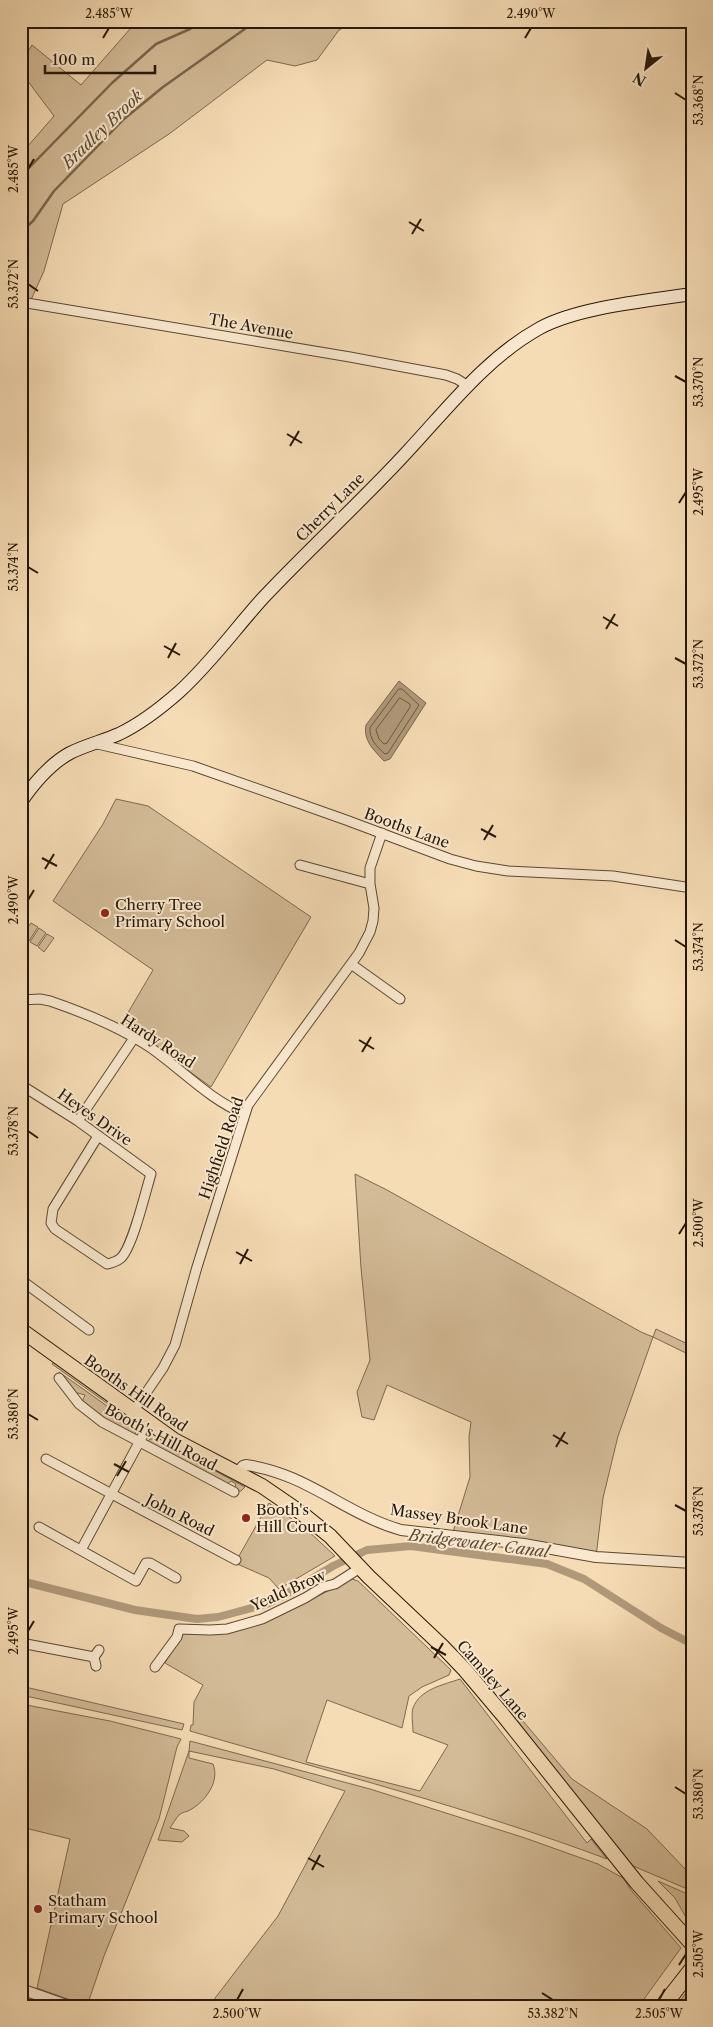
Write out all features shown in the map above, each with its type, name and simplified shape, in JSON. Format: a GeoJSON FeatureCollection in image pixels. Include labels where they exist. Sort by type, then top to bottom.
{"type":"FeatureCollection","features":[{"type":"Feature","properties":{"kind":"highway"},"geometry":{"type":"LineString","coordinates":[[662,2006],[691,1970]]}},
{"type":"Feature","properties":{"kind":"main road","name":"Cherry Lane"},"geometry":{"type":"LineString","coordinates":[[21,802],[54,764],[70,754],[120,733],[144,719],[178,693],[207,666],[262,600],[399,461],[479,373],[510,347],[541,328],[576,314],[692,294]]}},
{"type":"Feature","properties":{"kind":"main road","name":"Booths Hill Road"},"geometry":{"type":"LineString","coordinates":[[21,1330],[183,1446],[237,1472]]}},
{"type":"Feature","properties":{"kind":"main road","name":"Camsley Lane"},"geometry":{"type":"LineString","coordinates":[[237,1472],[300,1512],[330,1536],[358,1567],[442,1646],[504,1715],[618,1860],[692,1944]]}},
{"type":"Feature","properties":{"kind":"street","name":"The Avenue"},"geometry":{"type":"LineString","coordinates":[[26,303],[360,359],[446,376],[457,379],[468,386]]}},
{"type":"Feature","properties":{"kind":"street"},"geometry":{"type":"LineString","coordinates":[[120,733],[122,750]]}},
{"type":"Feature","properties":{"kind":"street","name":"Booths Lane"},"geometry":{"type":"LineString","coordinates":[[93,744],[193,766],[450,859],[476,866],[508,871],[614,876],[692,888]]}},
{"type":"Feature","properties":{"kind":"street","name":"Highfield Road"},"geometry":{"type":"LineString","coordinates":[[134,1412],[163,1368],[175,1344],[244,1114],[254,1096],[366,943],[373,921],[374,908],[370,884],[372,861],[382,833]]}},
{"type":"Feature","properties":{"kind":"street"},"geometry":{"type":"LineString","coordinates":[[300,865],[370,884]]}},
{"type":"Feature","properties":{"kind":"street"},"geometry":{"type":"LineString","coordinates":[[350,964],[400,999]]}},
{"type":"Feature","properties":{"kind":"street","name":"Hardy Road"},"geometry":{"type":"LineString","coordinates":[[21,1000],[40,999],[50,1001],[98,1020],[134,1038],[162,1056],[221,1102],[244,1114]]}},
{"type":"Feature","properties":{"kind":"street"},"geometry":{"type":"LineString","coordinates":[[78,1121],[134,1038]]}},
{"type":"Feature","properties":{"kind":"street","name":"Heyes Drive"},"geometry":{"type":"LineString","coordinates":[[21,1085],[78,1121],[151,1174],[130,1240],[122,1257],[115,1263],[107,1264],[55,1229],[51,1223],[53,1209],[98,1136]]}},
{"type":"Feature","properties":{"kind":"street"},"geometry":{"type":"LineString","coordinates":[[21,1280],[90,1330]]}},
{"type":"Feature","properties":{"kind":"street","name":"Booth's Hill Road"},"geometry":{"type":"LineString","coordinates":[[59,1378],[79,1404],[88,1412],[139,1442],[234,1492]]}},
{"type":"Feature","properties":{"kind":"street"},"geometry":{"type":"LineString","coordinates":[[81,1550],[150,1424]]}},
{"type":"Feature","properties":{"kind":"street","name":"John Road"},"geometry":{"type":"LineString","coordinates":[[46,1459],[236,1560]]}},
{"type":"Feature","properties":{"kind":"street","name":"Massey Brook Lane"},"geometry":{"type":"LineString","coordinates":[[237,1472],[246,1465],[276,1471],[301,1481],[378,1522],[401,1530],[524,1544],[596,1557],[692,1563]]}},
{"type":"Feature","properties":{"kind":"street"},"geometry":{"type":"LineString","coordinates":[[39,1527],[136,1581],[146,1563],[150,1563],[176,1578]]}},
{"type":"Feature","properties":{"kind":"street","name":"Yeald Brow"},"geometry":{"type":"LineString","coordinates":[[155,1667],[177,1637],[179,1629],[210,1630],[227,1628],[262,1619],[323,1587],[335,1584],[358,1567]]}},
{"type":"Feature","properties":{"kind":"street"},"geometry":{"type":"LineString","coordinates":[[21,1643],[96,1658]]}},
{"type":"Feature","properties":{"kind":"street"},"geometry":{"type":"LineString","coordinates":[[21,1990],[69,2006]]}},
{"type":"Feature","properties":{"kind":"shaded area"},"geometry":{"type":"Polygon","coordinates":[[[137,21],[356,21],[339,30],[317,60],[295,66],[267,60],[169,134],[63,204],[44,271],[21,322],[21,154],[54,116],[21,72],[21,63],[32,45],[81,85],[137,21]]]}},
{"type":"Feature","properties":{"kind":"shaded area"},"geometry":{"type":"Polygon","coordinates":[[[116,799],[148,806],[311,917],[211,1087],[122,1023],[153,970],[53,901],[103,824],[116,799]]]}},
{"type":"Feature","properties":{"kind":"shaded area"},"geometry":{"type":"Polygon","coordinates":[[[31,923],[38,927],[29,941],[22,936],[31,923]]]}},
{"type":"Feature","properties":{"kind":"shaded area"},"geometry":{"type":"Polygon","coordinates":[[[39,928],[46,933],[37,946],[30,942],[39,928]]]}},
{"type":"Feature","properties":{"kind":"shaded area"},"geometry":{"type":"Polygon","coordinates":[[[47,934],[54,938],[44,952],[38,947],[47,934]]]}},
{"type":"Feature","properties":{"kind":"shaded area"},"geometry":{"type":"Polygon","coordinates":[[[355,1174],[653,1337],[618,1436],[603,1498],[596,1557],[453,1532],[470,1477],[469,1437],[471,1422],[387,1385],[374,1420],[362,1417],[357,1392],[370,1360],[361,1268],[355,1174]]]}},
{"type":"Feature","properties":{"kind":"shaded area"},"geometry":{"type":"Polygon","coordinates":[[[656,1329],[692,1346],[692,1356],[653,1337],[656,1329]]]}},
{"type":"Feature","properties":{"kind":"shaded area"},"geometry":{"type":"Polygon","coordinates":[[[54,1362],[133,1420],[52,1364],[54,1362]]]}},
{"type":"Feature","properties":{"kind":"shaded area"},"geometry":{"type":"Polygon","coordinates":[[[59,1372],[134,1425],[137,1430],[134,1436],[96,1414],[82,1402],[85,1395],[74,1392],[59,1372]]]}},
{"type":"Feature","properties":{"kind":"shaded area"},"geometry":{"type":"Polygon","coordinates":[[[150,1439],[156,1439],[245,1487],[238,1491],[235,1487],[236,1484],[231,1481],[227,1484],[147,1443],[150,1439]]]}},
{"type":"Feature","properties":{"kind":"shaded area"},"geometry":{"type":"Polygon","coordinates":[[[269,1503],[305,1528],[335,1556],[279,1589],[269,1578],[235,1563],[269,1503]]]}},
{"type":"Feature","properties":{"kind":"shaded area"},"geometry":{"type":"Polygon","coordinates":[[[352,1579],[358,1581],[451,1670],[449,1675],[422,1687],[409,1696],[402,1728],[327,1700],[306,1762],[420,1791],[448,1745],[413,1732],[413,1708],[426,1692],[460,1679],[587,1843],[591,1839],[607,1859],[452,1807],[190,1731],[191,1725],[193,1725],[194,1702],[203,1685],[165,1663],[182,1634],[222,1633],[270,1620],[352,1579]]]}},
{"type":"Feature","properties":{"kind":"shaded area"},"geometry":{"type":"Polygon","coordinates":[[[21,1686],[184,1724],[182,1730],[21,1695],[21,1686]]]}},
{"type":"Feature","properties":{"kind":"shaded area"},"geometry":{"type":"Polygon","coordinates":[[[506,1701],[572,1779],[647,1829],[687,1871],[692,1867],[692,1891],[633,1866],[505,1708],[506,1701]]]}},
{"type":"Feature","properties":{"kind":"shaded area"},"geometry":{"type":"Polygon","coordinates":[[[21,1704],[110,1721],[181,1739],[177,1747],[159,1819],[104,1956],[87,2006],[37,1988],[70,1839],[21,1827],[21,1704]]]}},
{"type":"Feature","properties":{"kind":"shaded area"},"geometry":{"type":"Polygon","coordinates":[[[190,1741],[370,1789],[525,1838],[598,1864],[623,1878],[681,1948],[639,2006],[209,2006],[278,1916],[345,1791],[274,1769],[189,1751],[190,1741]]]}},
{"type":"Feature","properties":{"kind":"shaded area"},"geometry":{"type":"Polygon","coordinates":[[[189,1751],[189,1758],[213,1764],[215,1777],[213,1784],[206,1796],[196,1806],[179,1815],[170,1828],[184,1831],[189,1836],[182,1842],[158,1840],[189,1751]]]}},
{"type":"Feature","properties":{"kind":"shaded area"},"geometry":{"type":"Polygon","coordinates":[[[658,1881],[692,1896],[692,1928],[675,1898],[658,1881]]]}},
{"type":"Feature","properties":{"kind":"shaded area"},"geometry":{"type":"Polygon","coordinates":[[[692,1985],[692,2002],[689,2006],[676,2006],[692,1985]]]}},
{"type":"Feature","properties":{"kind":"water"},"geometry":{"type":"Polygon","coordinates":[[[399,681],[426,703],[390,759],[384,761],[368,741],[366,725],[399,681]]]}},
{"type":"Feature","properties":{"kind":"waterway","name":"Bradley Brook"},"geometry":{"type":"LineString","coordinates":[[21,176],[112,83],[156,44],[190,29],[200,21]]}},
{"type":"Feature","properties":{"kind":"waterway","name":"Bradley Brook"},"geometry":{"type":"LineString","coordinates":[[21,232],[33,221],[54,191],[124,119],[163,87],[249,26],[259,21]]}},
{"type":"Feature","properties":{"kind":"waterway","name":"Bridgewater Canal"},"geometry":{"type":"LineString","coordinates":[[21,1581],[135,1610],[197,1619],[218,1617],[267,1604],[333,1566],[367,1550],[411,1546],[547,1564],[584,1579],[661,1628],[692,1644]]}},
{"type":"Feature","properties":{"kind":"place","name":"Cherry Tree Primary School"},"geometry":{"type":"Point","coordinates":[105,913]}},
{"type":"Feature","properties":{"kind":"place","name":"Booth's Hill Court"},"geometry":{"type":"Point","coordinates":[246,1518]}},
{"type":"Feature","properties":{"kind":"place","name":"Statham Primary School"},"geometry":{"type":"Point","coordinates":[38,1909]}}]}
